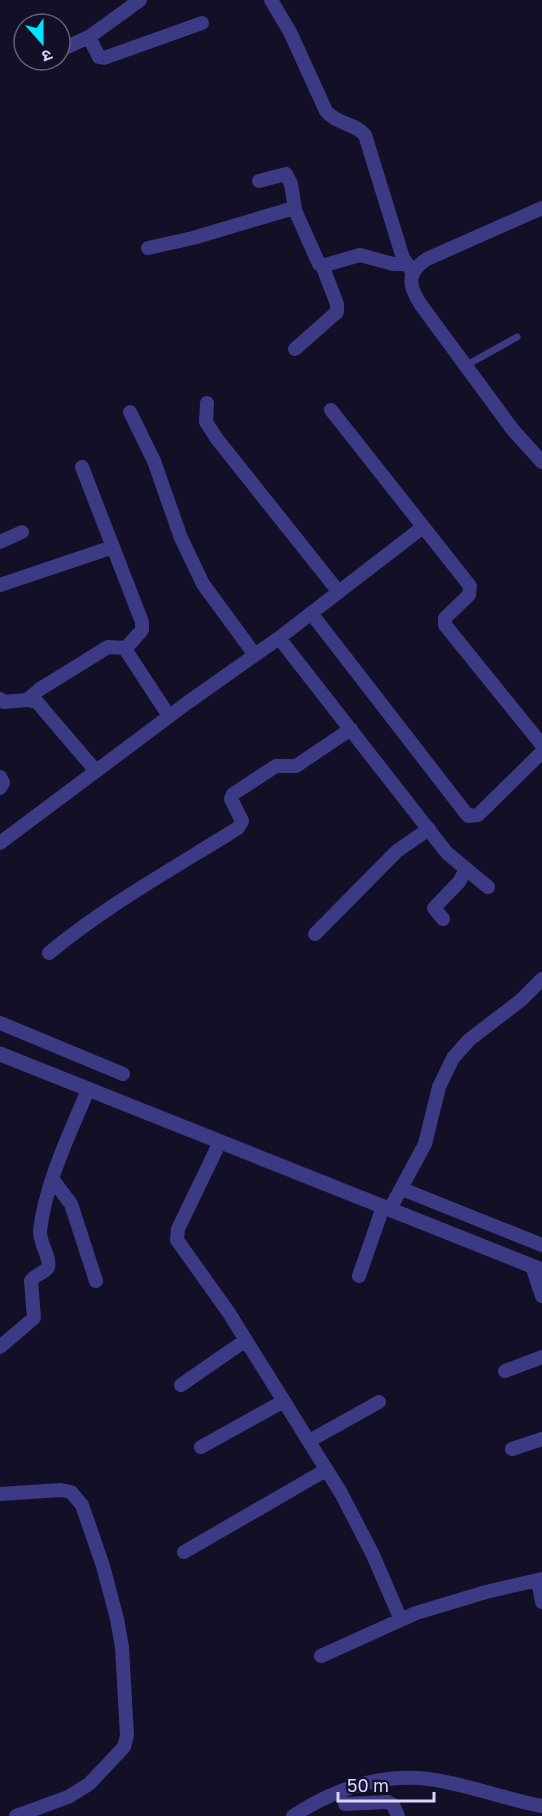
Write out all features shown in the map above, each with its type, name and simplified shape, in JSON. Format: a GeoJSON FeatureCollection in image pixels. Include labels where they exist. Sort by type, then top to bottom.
{"type":"FeatureCollection","features":[{"type":"Feature","properties":{"kind":"street"},"geometry":{"type":"LineString","coordinates":[[72,45],[89,37],[140,0]]}},
{"type":"Feature","properties":{"kind":"street"},"geometry":{"type":"LineString","coordinates":[[271,0],[290,32],[326,111],[334,118],[359,129],[365,135],[417,299],[513,430],[542,462]]}},
{"type":"Feature","properties":{"kind":"street"},"geometry":{"type":"LineString","coordinates":[[89,37],[96,54],[104,58],[202,23]]}},
{"type":"Feature","properties":{"kind":"street"},"geometry":{"type":"LineString","coordinates":[[259,181],[286,174],[291,184],[295,209],[317,262],[322,265],[338,304],[337,312],[295,349]]}},
{"type":"Feature","properties":{"kind":"street"},"geometry":{"type":"LineString","coordinates":[[322,265],[360,255],[409,268],[542,208]]}},
{"type":"Feature","properties":{"kind":"street"},"geometry":{"type":"LineString","coordinates":[[148,248],[193,238],[295,209]]}},
{"type":"Feature","properties":{"kind":"street"},"geometry":{"type":"LineString","coordinates":[[207,403],[206,422],[217,439],[338,591]]}},
{"type":"Feature","properties":{"kind":"street"},"geometry":{"type":"LineString","coordinates":[[331,410],[470,586],[469,595],[445,618],[445,625],[542,745]]}},
{"type":"Feature","properties":{"kind":"street"},"geometry":{"type":"LineString","coordinates":[[130,412],[154,461],[181,538],[203,584],[255,655]]}},
{"type":"Feature","properties":{"kind":"street"},"geometry":{"type":"LineString","coordinates":[[82,467],[142,626],[138,635],[126,648]]}},
{"type":"Feature","properties":{"kind":"street"},"geometry":{"type":"LineString","coordinates":[[0,843],[279,638],[423,527]]}},
{"type":"Feature","properties":{"kind":"street"},"geometry":{"type":"LineString","coordinates":[[0,542],[22,532]]}},
{"type":"Feature","properties":{"kind":"street"},"geometry":{"type":"LineString","coordinates":[[0,585],[113,547]]}},
{"type":"Feature","properties":{"kind":"street"},"geometry":{"type":"LineString","coordinates":[[311,613],[468,816],[478,815],[542,752]]}},
{"type":"Feature","properties":{"kind":"street"},"geometry":{"type":"LineString","coordinates":[[279,638],[447,853],[488,887]]}},
{"type":"Feature","properties":{"kind":"street"},"geometry":{"type":"LineString","coordinates":[[27,700],[50,682],[108,647],[126,648]]}},
{"type":"Feature","properties":{"kind":"street"},"geometry":{"type":"LineString","coordinates":[[126,648],[170,716]]}},
{"type":"Feature","properties":{"kind":"street"},"geometry":{"type":"LineString","coordinates":[[0,699],[4,702],[27,700],[37,702],[96,771]]}},
{"type":"Feature","properties":{"kind":"street"},"geometry":{"type":"LineString","coordinates":[[49,953],[100,915],[238,828],[242,821],[232,803],[233,794],[276,766],[296,766],[351,729]]}},
{"type":"Feature","properties":{"kind":"street"},"geometry":{"type":"LineString","coordinates":[[0,777],[3,783],[0,788]]}},
{"type":"Feature","properties":{"kind":"street"},"geometry":{"type":"LineString","coordinates":[[315,934],[397,851],[429,829]]}},
{"type":"Feature","properties":{"kind":"street"},"geometry":{"type":"LineString","coordinates":[[443,919],[434,908],[459,882],[466,870]]}},
{"type":"Feature","properties":{"kind":"street"},"geometry":{"type":"LineString","coordinates":[[359,1276],[386,1208],[402,1189],[425,1144],[439,1087],[453,1058],[469,1040],[521,1000],[542,979]]}},
{"type":"Feature","properties":{"kind":"street"},"geometry":{"type":"LineString","coordinates":[[0,1023],[123,1074]]}},
{"type":"Feature","properties":{"kind":"street"},"geometry":{"type":"LineString","coordinates":[[0,1054],[537,1268],[542,1296]]}},
{"type":"Feature","properties":{"kind":"street"},"geometry":{"type":"LineString","coordinates":[[0,1347],[34,1318],[30,1281],[48,1267],[40,1233],[53,1180],[88,1090]]}},
{"type":"Feature","properties":{"kind":"street"},"geometry":{"type":"LineString","coordinates":[[220,1142],[178,1228],[177,1240],[246,1340],[341,1493],[401,1620]]}},
{"type":"Feature","properties":{"kind":"street"},"geometry":{"type":"LineString","coordinates":[[53,1180],[71,1204],[96,1281]]}},
{"type":"Feature","properties":{"kind":"street"},"geometry":{"type":"LineString","coordinates":[[402,1189],[542,1245]]}},
{"type":"Feature","properties":{"kind":"street"},"geometry":{"type":"LineString","coordinates":[[181,1385],[246,1340]]}},
{"type":"Feature","properties":{"kind":"street"},"geometry":{"type":"LineString","coordinates":[[505,1371],[542,1358]]}},
{"type":"Feature","properties":{"kind":"street"},"geometry":{"type":"LineString","coordinates":[[201,1447],[284,1401]]}},
{"type":"Feature","properties":{"kind":"street"},"geometry":{"type":"LineString","coordinates":[[309,1441],[379,1402]]}},
{"type":"Feature","properties":{"kind":"street"},"geometry":{"type":"LineString","coordinates":[[512,1449],[542,1439]]}},
{"type":"Feature","properties":{"kind":"street"},"geometry":{"type":"LineString","coordinates":[[184,1552],[326,1470]]}},
{"type":"Feature","properties":{"kind":"street"},"geometry":{"type":"LineString","coordinates":[[0,1494],[61,1490],[71,1492],[80,1500],[103,1566],[117,1619],[122,1647],[128,1736],[124,1747],[99,1775],[68,1797],[16,1816]]}},
{"type":"Feature","properties":{"kind":"street"},"geometry":{"type":"LineString","coordinates":[[321,1656],[401,1620],[462,1599],[540,1580],[542,1602]]}},
{"type":"Feature","properties":{"kind":"street"},"geometry":{"type":"LineString","coordinates":[[345,1804],[378,1781],[411,1778],[440,1781],[542,1806]]}},
{"type":"Feature","properties":{"kind":"street"},"geometry":{"type":"LineString","coordinates":[[293,1816],[345,1804],[388,1802],[393,1805],[398,1816]]}},
{"type":"Feature","properties":{"kind":"lane"},"geometry":{"type":"LineString","coordinates":[[465,366],[517,337]]}}]}
